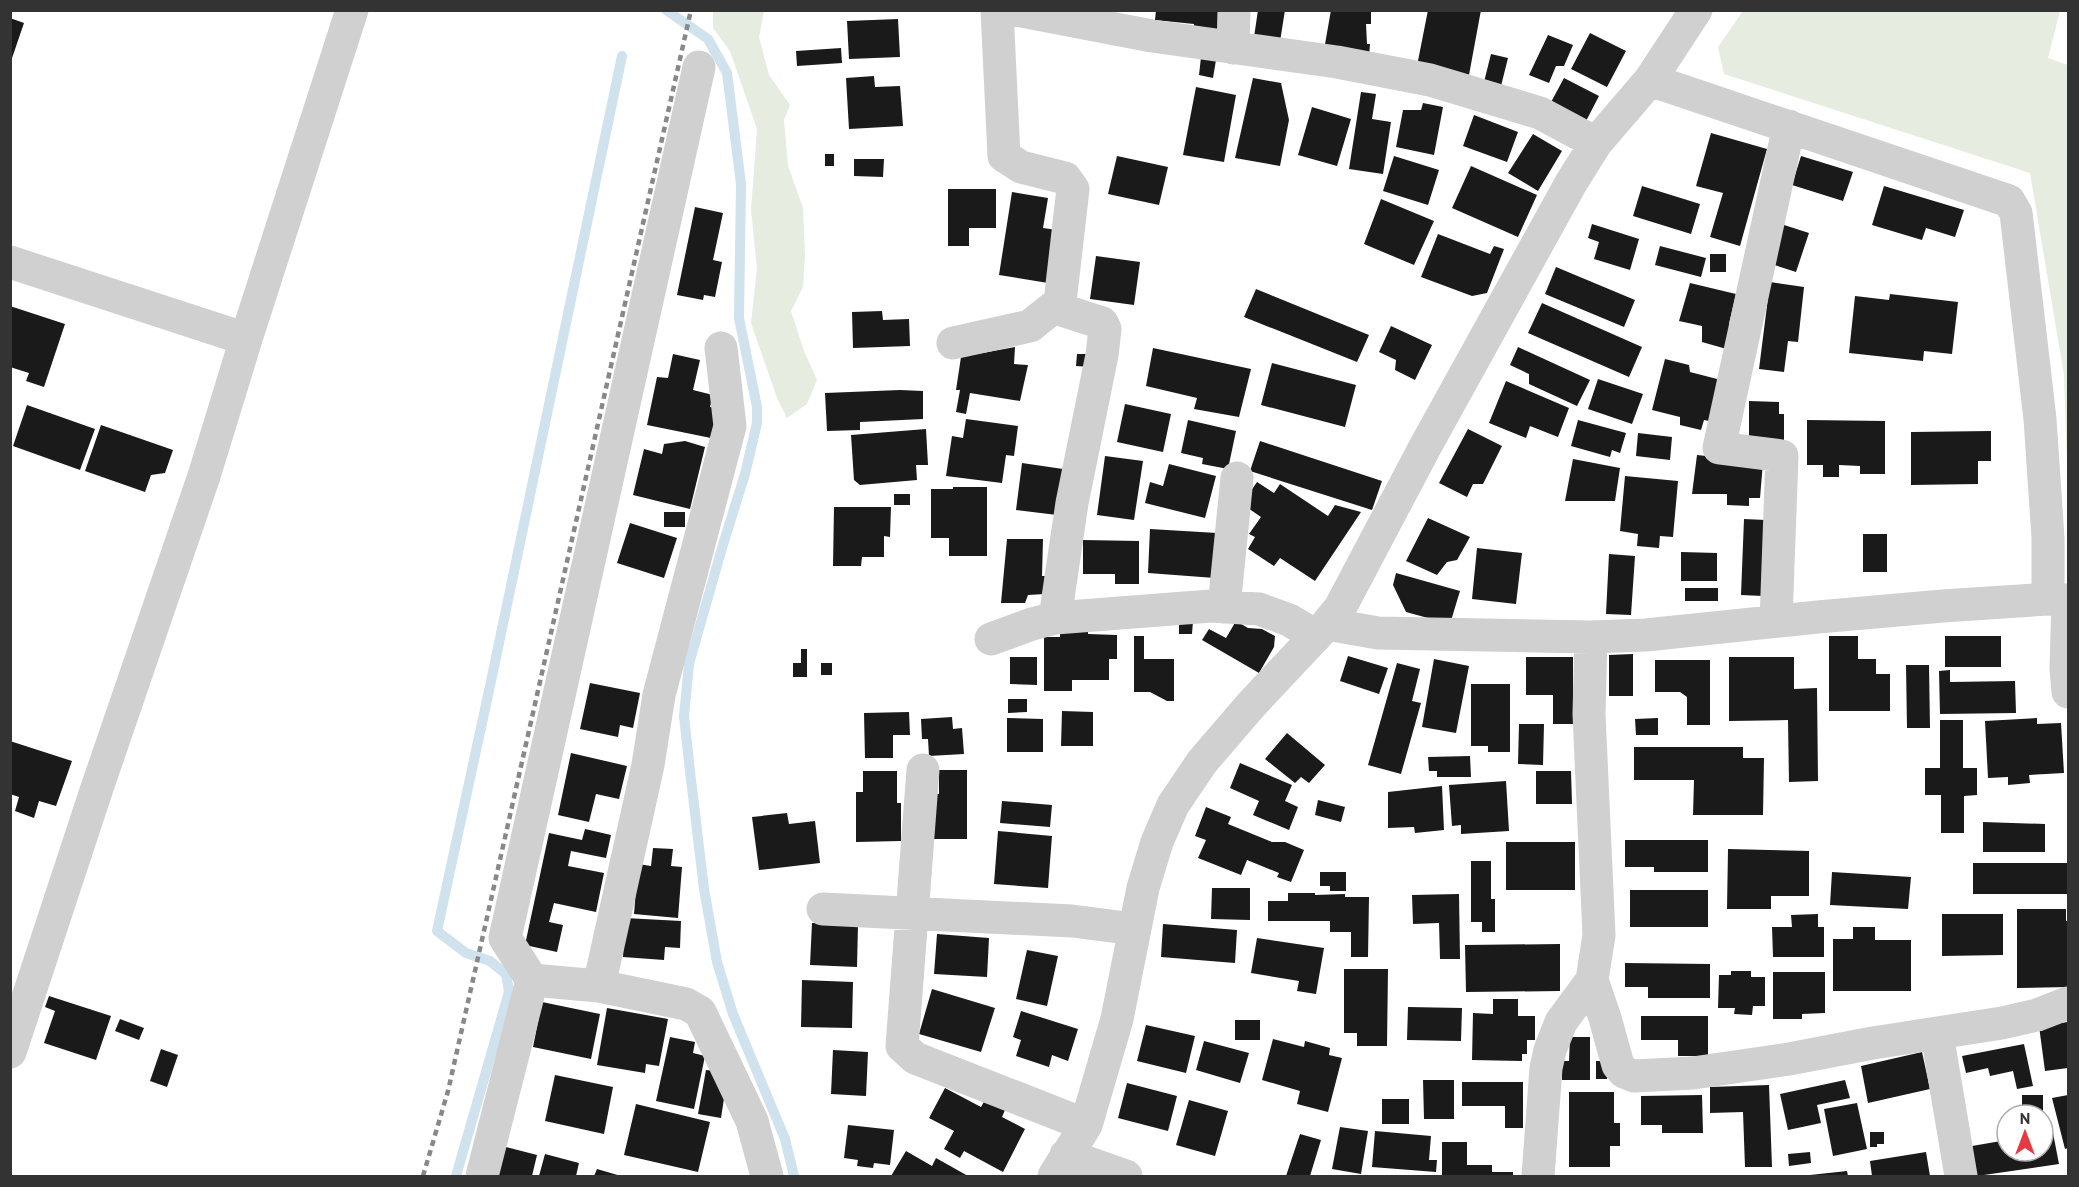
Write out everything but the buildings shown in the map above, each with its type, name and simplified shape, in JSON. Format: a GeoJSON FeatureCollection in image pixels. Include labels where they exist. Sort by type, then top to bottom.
{"type":"FeatureCollection","features":[{"type":"Feature","properties":{"kind":"street"},"geometry":{"type":"LineString","coordinates":[[10,1052],[97,788],[204,476],[352,10]]}},
{"type":"Feature","properties":{"kind":"street"},"geometry":{"type":"LineString","coordinates":[[997,10],[1004,156],[1021,167],[1065,178],[1072,189],[1060,302],[1062,310],[1102,322],[1105,329],[1102,355],[1072,503],[1055,618]]}},
{"type":"Feature","properties":{"kind":"street"},"geometry":{"type":"LineString","coordinates":[[1016,10],[1152,36],[1337,62],[1430,80],[1540,113],[1596,143]]}},
{"type":"Feature","properties":{"kind":"street"},"geometry":{"type":"LineString","coordinates":[[1233,48],[1234,10]]}},
{"type":"Feature","properties":{"kind":"street"},"geometry":{"type":"LineString","coordinates":[[1126,1176],[1060,1166],[1086,1125],[1117,1019],[1143,888],[1156,842],[1173,805],[1209,754],[1340,608],[1425,447],[1571,183],[1596,143],[1650,80],[1685,14]]}},
{"type":"Feature","properties":{"kind":"street"},"geometry":{"type":"LineString","coordinates":[[482,1176],[532,980],[505,938],[699,67]]}},
{"type":"Feature","properties":{"kind":"street"},"geometry":{"type":"LineString","coordinates":[[1650,80],[2009,201],[2016,213],[2040,418],[2048,538],[2062,600],[2068,692]]}},
{"type":"Feature","properties":{"kind":"street"},"geometry":{"type":"LineString","coordinates":[[1776,621],[1782,456],[1719,448],[1788,126]]}},
{"type":"Feature","properties":{"kind":"street"},"geometry":{"type":"LineString","coordinates":[[10,262],[246,339]]}},
{"type":"Feature","properties":{"kind":"street"},"geometry":{"type":"LineString","coordinates":[[953,343],[1030,326],[1060,302]]}},
{"type":"Feature","properties":{"kind":"street"},"geometry":{"type":"LineString","coordinates":[[598,986],[648,765],[659,695],[730,426],[721,348]]}},
{"type":"Feature","properties":{"kind":"street"},"geometry":{"type":"LineString","coordinates":[[1224,607],[1238,478]]}},
{"type":"Feature","properties":{"kind":"street"},"geometry":{"type":"LineString","coordinates":[[991,639],[1055,618],[1211,606],[1259,609],[1322,630],[1590,637],[1646,635],[1932,607],[2062,600]]}},
{"type":"Feature","properties":{"kind":"street"},"geometry":{"type":"LineString","coordinates":[[1538,1176],[1546,1068],[1550,1050],[1561,1022],[1592,980],[1599,935],[1588,714],[1590,637]]}},
{"type":"Feature","properties":{"kind":"street"},"geometry":{"type":"LineString","coordinates":[[923,770],[902,1046],[915,1058],[1086,1125]]}},
{"type":"Feature","properties":{"kind":"street"},"geometry":{"type":"LineString","coordinates":[[823,909],[1072,921],[1134,929]]}},
{"type":"Feature","properties":{"kind":"street"},"geometry":{"type":"LineString","coordinates":[[532,980],[598,986],[686,1004],[700,1012],[752,1121],[767,1176]]}},
{"type":"Feature","properties":{"kind":"street"},"geometry":{"type":"LineString","coordinates":[[1592,980],[1618,1065],[1624,1072],[1634,1076],[1693,1073],[1937,1034],[2037,1015],[2068,1003]]}},
{"type":"Feature","properties":{"kind":"street"},"geometry":{"type":"LineString","coordinates":[[1937,1034],[1961,1176]]}},
{"type":"Feature","properties":{"kind":"shaded area"},"geometry":{"type":"Polygon","coordinates":[[[713,11],[764,11],[759,37],[769,75],[790,105],[784,120],[788,166],[803,208],[805,255],[803,287],[791,311],[804,351],[817,380],[807,404],[787,418],[777,398],[751,323],[757,268],[751,210],[757,129],[730,51],[713,28],[713,11]]]}},
{"type":"Feature","properties":{"kind":"shaded area"},"geometry":{"type":"Polygon","coordinates":[[[1743,11],[2060,11],[2048,58],[2068,65],[2068,495],[2064,375],[2030,173],[1724,74],[1718,47],[1743,11]]]}},
{"type":"Feature","properties":{"kind":"waterway"},"geometry":{"type":"LineString","coordinates":[[666,10],[708,39],[727,73],[741,184],[739,318],[757,407],[757,423],[745,474],[689,664],[684,716],[690,771],[704,889],[717,962],[733,1014],[785,1139],[794,1176]]}},
{"type":"Feature","properties":{"kind":"waterway"},"geometry":{"type":"LineString","coordinates":[[456,1176],[509,992],[506,974],[490,961],[466,953],[437,931],[622,56]]}},
{"type":"Feature","properties":{"kind":"railway"},"geometry":{"type":"LineString","coordinates":[[423,1176],[448,1091],[691,10]]}}]}
